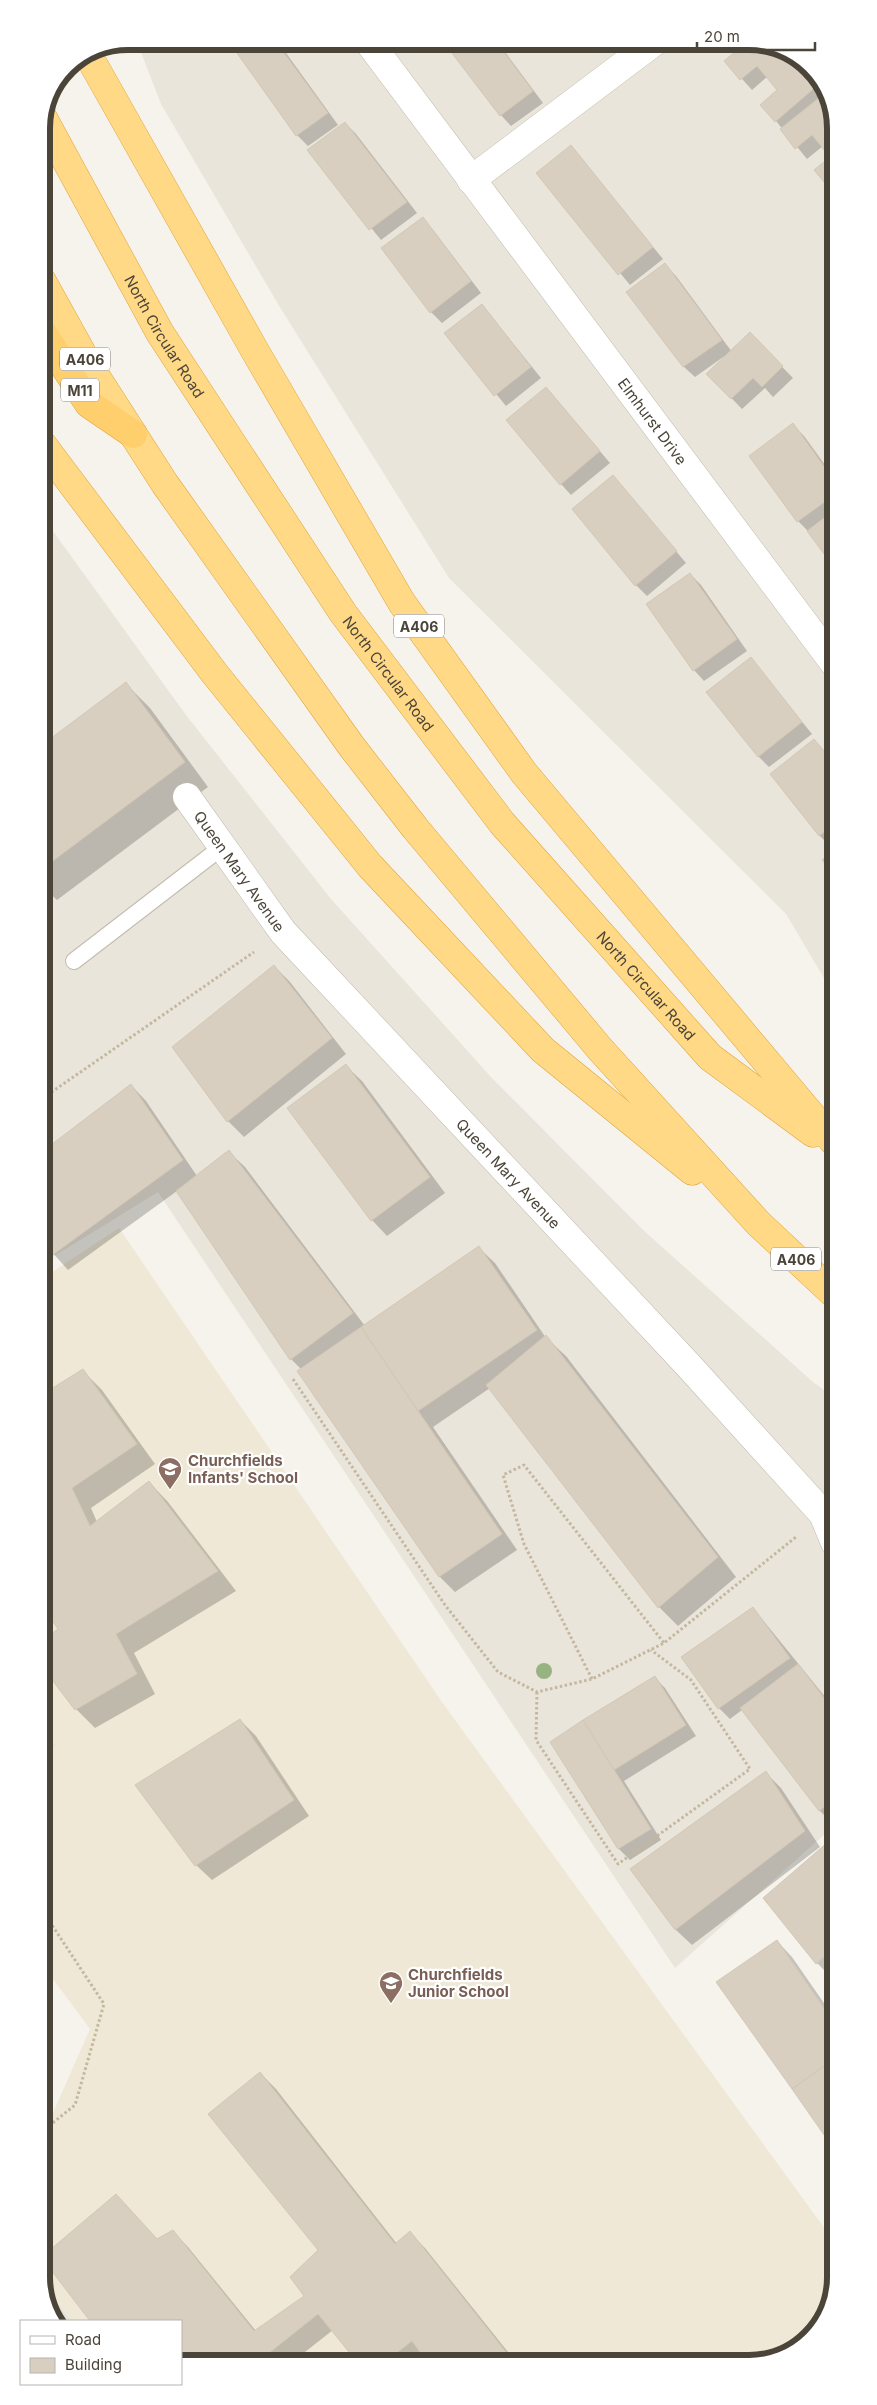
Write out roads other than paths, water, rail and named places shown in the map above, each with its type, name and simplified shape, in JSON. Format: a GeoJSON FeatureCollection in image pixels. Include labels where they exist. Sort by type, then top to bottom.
{"type":"FeatureCollection","features":[{"type":"Feature","properties":{"kind":"highway","name":"A406"},"geometry":{"type":"LineString","coordinates":[[91,60],[250,342],[402,603],[524,773],[827,1134]]}},
{"type":"Feature","properties":{"kind":"highway","name":"North Circular Road"},"geometry":{"type":"LineString","coordinates":[[50,131],[165,341],[344,613],[502,823],[710,1057],[827,1144]]}},
{"type":"Feature","properties":{"kind":"highway","name":"A406"},"geometry":{"type":"LineString","coordinates":[[50,295],[88,364],[165,484],[352,747],[415,828],[600,1048],[758,1223]]}},
{"type":"Feature","properties":{"kind":"highway","name":"M11"},"geometry":{"type":"LineString","coordinates":[[50,344],[89,404],[133,434]]}},
{"type":"Feature","properties":{"kind":"highway","name":"A406"},"geometry":{"type":"LineString","coordinates":[[50,455],[215,674],[370,866],[542,1050],[758,1223],[827,1287]]}},
{"type":"Feature","properties":{"kind":"street","name":"Elmhurst Drive"},"geometry":{"type":"LineString","coordinates":[[375,50],[827,655]]}},
{"type":"Feature","properties":{"kind":"street"},"geometry":{"type":"LineString","coordinates":[[471,180],[643,50]]}},
{"type":"Feature","properties":{"kind":"street","name":"Queen Mary Avenue"},"geometry":{"type":"LineString","coordinates":[[187,798],[283,932],[824,1514],[827,1522]]}},
{"type":"Feature","properties":{"kind":"lane"},"geometry":{"type":"LineString","coordinates":[[74,961],[222,847]]}},
{"type":"Feature","properties":{"kind":"place","name":"Churchfields Infants' School"},"geometry":{"type":"Point","coordinates":[170,1490]}},
{"type":"Feature","properties":{"kind":"place","name":"Churchfields Junior School"},"geometry":{"type":"Point","coordinates":[391,2004]}}]}
